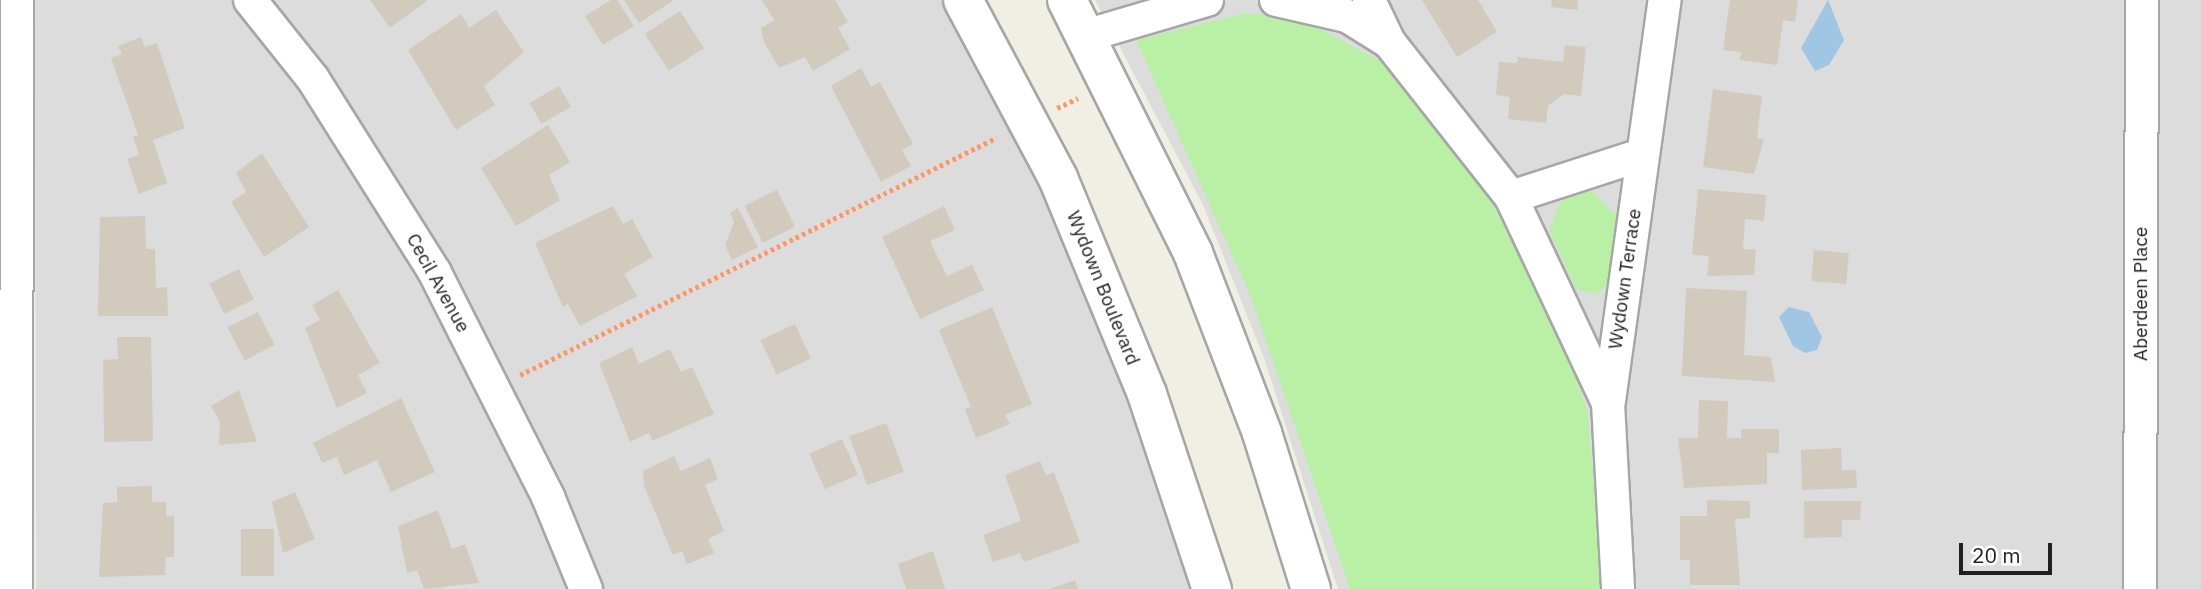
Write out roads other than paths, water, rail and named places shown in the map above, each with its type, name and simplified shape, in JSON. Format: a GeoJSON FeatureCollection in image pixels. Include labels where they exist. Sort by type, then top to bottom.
{"type":"FeatureCollection","features":[{"type":"Feature","properties":{"kind":"street"},"geometry":{"type":"LineString","coordinates":[[16,589],[17,0]]}},
{"type":"Feature","properties":{"kind":"street","name":"Cecil Avenue"},"geometry":{"type":"LineString","coordinates":[[250,0],[375,175],[494,388],[586,589]]}},
{"type":"Feature","properties":{"kind":"street","name":"Wydown Boulevard"},"geometry":{"type":"LineString","coordinates":[[963,0],[1058,178],[1147,394],[1212,589]]}},
{"type":"Feature","properties":{"kind":"street"},"geometry":{"type":"LineString","coordinates":[[1067,0],[1088,35],[1193,253],[1262,433],[1311,589]]}},
{"type":"Feature","properties":{"kind":"street"},"geometry":{"type":"LineString","coordinates":[[1088,35],[1207,0]]}},
{"type":"Feature","properties":{"kind":"street","name":"Wydown Terrace"},"geometry":{"type":"LineString","coordinates":[[1276,0],[1348,16],[1389,42]]}},
{"type":"Feature","properties":{"kind":"street","name":"Wydown Terrace"},"geometry":{"type":"LineString","coordinates":[[1369,0],[1389,42],[1511,197],[1608,403]]}},
{"type":"Feature","properties":{"kind":"street","name":"Wydown Terrace"},"geometry":{"type":"LineString","coordinates":[[1618,589],[1608,403],[1665,0]]}},
{"type":"Feature","properties":{"kind":"street","name":"Aberdeen Place"},"geometry":{"type":"LineString","coordinates":[[2140,589],[2142,0]]}},
{"type":"Feature","properties":{"kind":"street"},"geometry":{"type":"LineString","coordinates":[[1511,197],[1641,155]]}},
{"type":"Feature","properties":{"kind":"water"},"geometry":{"type":"Polygon","coordinates":[[[1828,0],[1844,40],[1829,65],[1815,71],[1801,48],[1828,0]]]}},
{"type":"Feature","properties":{"kind":"water"},"geometry":{"type":"Polygon","coordinates":[[[1789,307],[1809,312],[1822,337],[1817,350],[1805,353],[1793,346],[1779,317],[1789,307]]]}}]}
